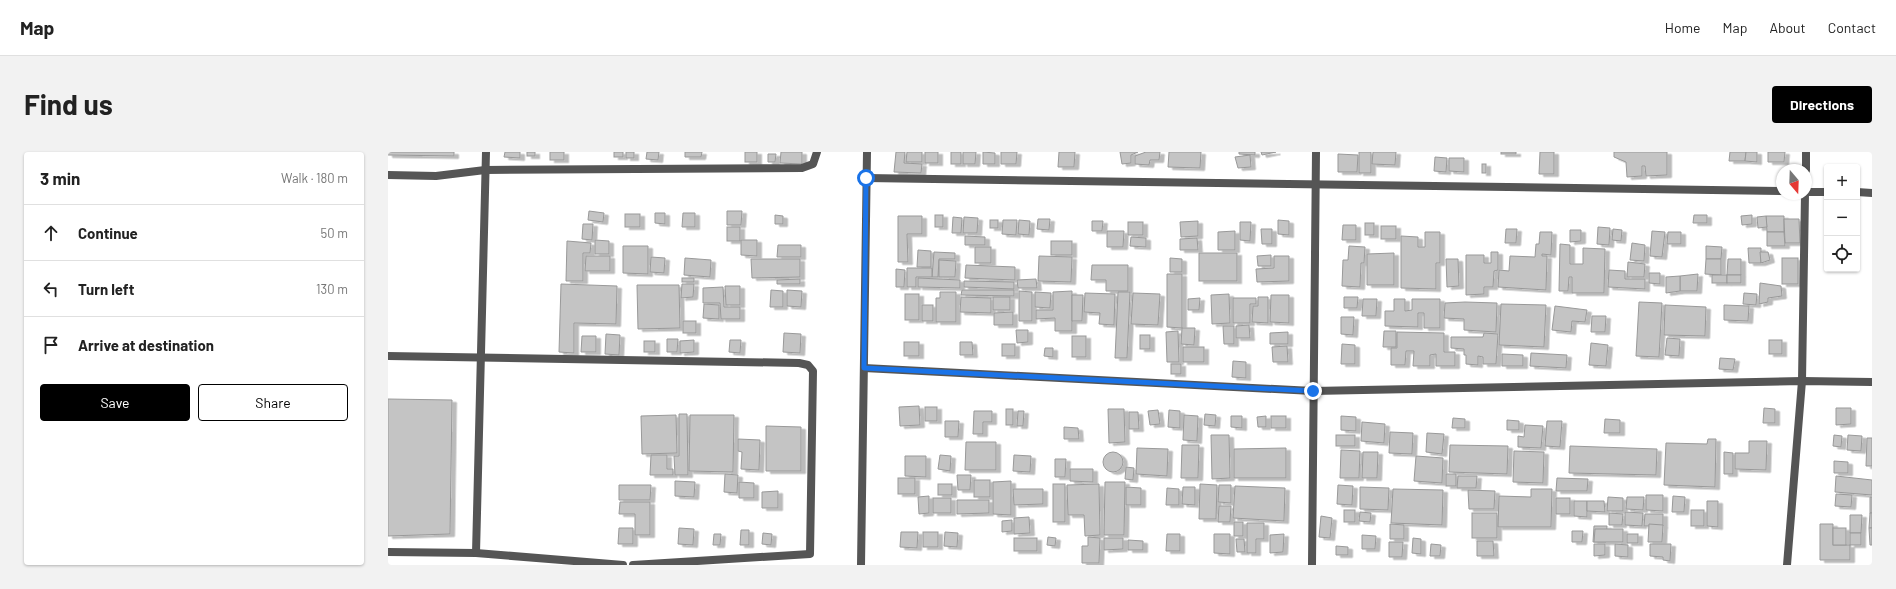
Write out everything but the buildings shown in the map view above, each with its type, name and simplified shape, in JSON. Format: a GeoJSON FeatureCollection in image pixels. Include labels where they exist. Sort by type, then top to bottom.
{"type":"FeatureCollection","features":[{"type":"Feature","properties":{"kind":"street"},"geometry":{"type":"LineString","coordinates":[[476,553],[486,152]]}},
{"type":"Feature","properties":{"kind":"street"},"geometry":{"type":"LineString","coordinates":[[388,176],[436,176],[485,170],[802,168],[813,164],[817,152]]}},
{"type":"Feature","properties":{"kind":"street"},"geometry":{"type":"LineString","coordinates":[[861,565],[866,152]]}},
{"type":"Feature","properties":{"kind":"street"},"geometry":{"type":"LineString","coordinates":[[1312,565],[1316,152]]}},
{"type":"Feature","properties":{"kind":"street"},"geometry":{"type":"LineString","coordinates":[[1806,152],[1806,164]]}},
{"type":"Feature","properties":{"kind":"street"},"geometry":{"type":"LineString","coordinates":[[866,178],[1776,191]]}},
{"type":"Feature","properties":{"kind":"street"},"geometry":{"type":"LineString","coordinates":[[1812,193],[1824,192]]}},
{"type":"Feature","properties":{"kind":"street"},"geometry":{"type":"LineString","coordinates":[[1860,192],[1872,193]]}},
{"type":"Feature","properties":{"kind":"street"},"geometry":{"type":"LineString","coordinates":[[1787,565],[1802,381],[1806,200]]}},
{"type":"Feature","properties":{"kind":"street"},"geometry":{"type":"LineString","coordinates":[[388,356],[799,363],[808,365],[814,370],[810,554],[633,565]]}},
{"type":"Feature","properties":{"kind":"street"},"geometry":{"type":"LineString","coordinates":[[864,368],[1313,391],[1802,381],[1872,382]]}},
{"type":"Feature","properties":{"kind":"street"},"geometry":{"type":"LineString","coordinates":[[388,552],[476,553],[623,565]]}},
{"type":"Feature","properties":{"kind":"route"},"geometry":{"type":"LineString","coordinates":[[866,178],[864,368],[1313,391]]}}]}
